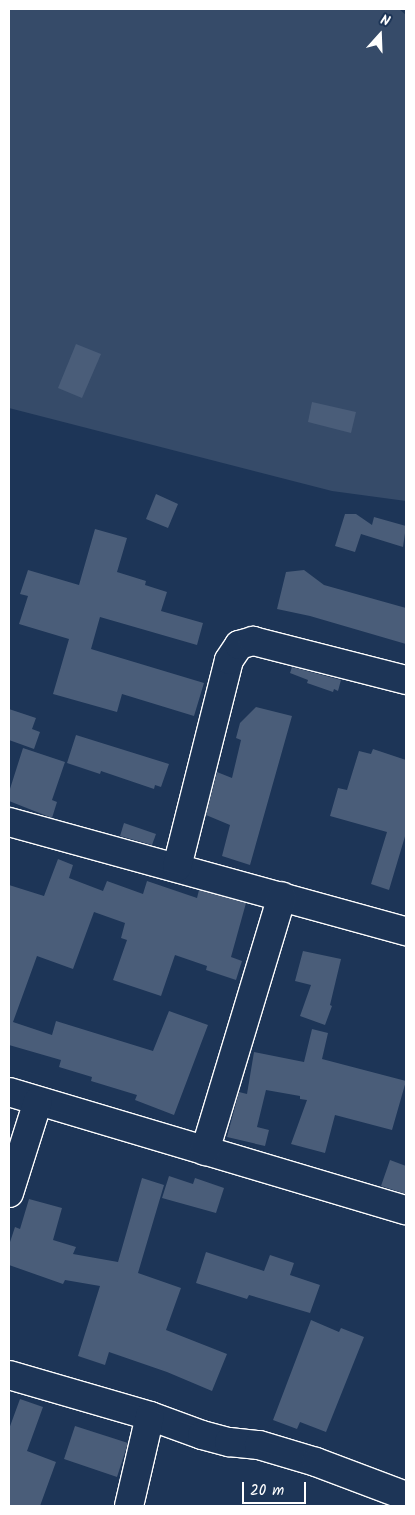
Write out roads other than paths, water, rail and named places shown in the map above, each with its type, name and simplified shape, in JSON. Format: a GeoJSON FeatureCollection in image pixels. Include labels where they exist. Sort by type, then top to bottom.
{"type":"FeatureCollection","features":[{"type":"Feature","properties":{"kind":"street"},"geometry":{"type":"LineString","coordinates":[[176,867],[229,660],[239,645],[253,641],[406,680]]}},
{"type":"Feature","properties":{"kind":"street"},"geometry":{"type":"LineString","coordinates":[[9,822],[406,931]]}},
{"type":"Feature","properties":{"kind":"street"},"geometry":{"type":"LineString","coordinates":[[205,1151],[282,896]]}},
{"type":"Feature","properties":{"kind":"street"},"geometry":{"type":"LineString","coordinates":[[9,1092],[406,1210]]}},
{"type":"Feature","properties":{"kind":"street"},"geometry":{"type":"LineString","coordinates":[[9,1193],[38,1101]]}},
{"type":"Feature","properties":{"kind":"street"},"geometry":{"type":"LineString","coordinates":[[9,1375],[150,1416],[220,1440],[259,1445],[316,1462],[406,1496]]}},
{"type":"Feature","properties":{"kind":"street"},"geometry":{"type":"LineString","coordinates":[[129,1506],[150,1416]]}}]}
